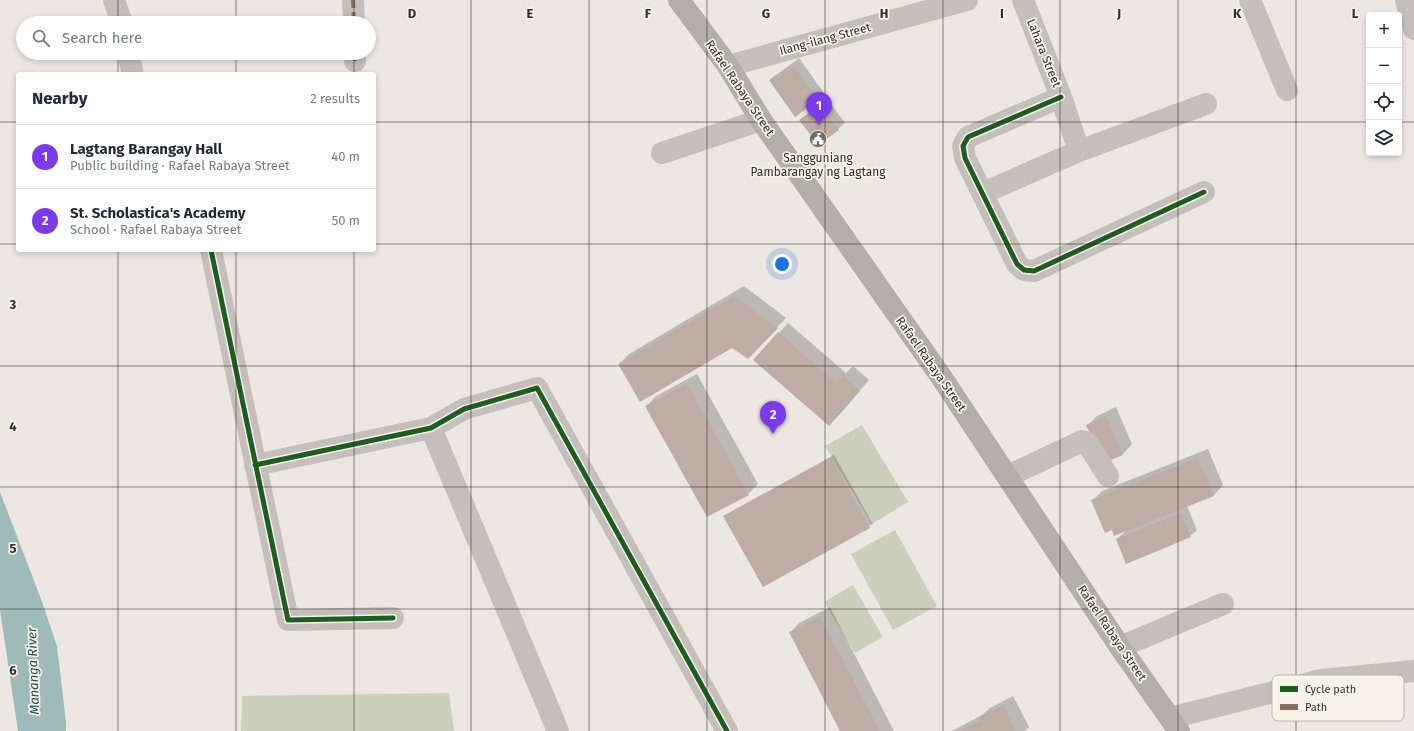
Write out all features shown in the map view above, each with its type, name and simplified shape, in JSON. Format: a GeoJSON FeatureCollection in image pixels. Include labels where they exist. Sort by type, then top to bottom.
{"type":"FeatureCollection","features":[{"type":"Feature","properties":{"kind":"main road","name":"Rafael Rabaya Street"},"geometry":{"type":"LineString","coordinates":[[679,0],[728,66],[761,120],[942,378],[1120,647],[1174,724]]}},
{"type":"Feature","properties":{"kind":"street"},"geometry":{"type":"LineString","coordinates":[[114,0],[120,16]]}},
{"type":"Feature","properties":{"kind":"street"},"geometry":{"type":"LineString","coordinates":[[353,0],[354,16]]}},
{"type":"Feature","properties":{"kind":"street","name":"Ilang-ilang Street"},"geometry":{"type":"LineString","coordinates":[[728,66],[967,0]]}},
{"type":"Feature","properties":{"kind":"street","name":"Lahara Street"},"geometry":{"type":"LineString","coordinates":[[1023,0],[1061,97],[1079,151]]}},
{"type":"Feature","properties":{"kind":"street"},"geometry":{"type":"LineString","coordinates":[[1250,0],[1287,90]]}},
{"type":"Feature","properties":{"kind":"street"},"geometry":{"type":"LineString","coordinates":[[1406,0],[1414,29]]}},
{"type":"Feature","properties":{"kind":"street"},"geometry":{"type":"LineString","coordinates":[[130,60],[133,72]]}},
{"type":"Feature","properties":{"kind":"street"},"geometry":{"type":"LineString","coordinates":[[1061,97],[968,137],[963,146],[965,158],[1017,264],[1024,270],[1034,271],[1204,192]]}},
{"type":"Feature","properties":{"kind":"street"},"geometry":{"type":"LineString","coordinates":[[983,193],[1079,151],[1206,104]]}},
{"type":"Feature","properties":{"kind":"street"},"geometry":{"type":"LineString","coordinates":[[662,153],[761,120]]}},
{"type":"Feature","properties":{"kind":"street"},"geometry":{"type":"LineString","coordinates":[[211,252],[288,620],[393,618]]}},
{"type":"Feature","properties":{"kind":"street"},"geometry":{"type":"LineString","coordinates":[[255,465],[431,428],[464,409],[537,388],[727,731]]}},
{"type":"Feature","properties":{"kind":"street"},"geometry":{"type":"LineString","coordinates":[[431,428],[558,731]]}},
{"type":"Feature","properties":{"kind":"street"},"geometry":{"type":"LineString","coordinates":[[1008,476],[1082,441],[1087,443],[1108,476]]}},
{"type":"Feature","properties":{"kind":"street"},"geometry":{"type":"LineString","coordinates":[[1120,647],[1223,604]]}},
{"type":"Feature","properties":{"kind":"street"},"geometry":{"type":"LineString","coordinates":[[1373,675],[1414,671]]}},
{"type":"Feature","properties":{"kind":"street"},"geometry":{"type":"LineString","coordinates":[[1174,724],[1272,695]]}},
{"type":"Feature","properties":{"kind":"green space"},"geometry":{"type":"Polygon","coordinates":[[[862,425],[908,502],[872,524],[825,446],[862,425]]]}},
{"type":"Feature","properties":{"kind":"green space"},"geometry":{"type":"Polygon","coordinates":[[[895,530],[937,606],[893,630],[851,554],[895,530]]]}},
{"type":"Feature","properties":{"kind":"green space"},"geometry":{"type":"Polygon","coordinates":[[[853,585],[883,637],[855,653],[824,602],[853,585]]]}},
{"type":"Feature","properties":{"kind":"green space"},"geometry":{"type":"Polygon","coordinates":[[[449,693],[454,731],[241,731],[242,696],[449,693]]]}},
{"type":"Feature","properties":{"kind":"water","name":"Mananga River"},"geometry":{"type":"Polygon","coordinates":[[[0,492],[41,599],[57,646],[66,731],[18,731],[0,610],[0,492]]]}},
{"type":"Feature","properties":{"kind":"building"},"geometry":{"type":"Polygon","coordinates":[[[792,64],[818,100],[795,117],[769,80],[792,64]]]}},
{"type":"Feature","properties":{"kind":"building"},"geometry":{"type":"Polygon","coordinates":[[[820,105],[839,130],[818,145],[799,120],[820,105]]]}},
{"type":"Feature","properties":{"kind":"building"},"geometry":{"type":"Polygon","coordinates":[[[734,296],[778,328],[748,359],[732,348],[640,402],[618,364],[734,296]]]}},
{"type":"Feature","properties":{"kind":"building"},"geometry":{"type":"Polygon","coordinates":[[[778,332],[836,383],[843,375],[860,391],[829,426],[753,360],[778,332]]]}},
{"type":"Feature","properties":{"kind":"building"},"geometry":{"type":"Polygon","coordinates":[[[687,383],[749,495],[707,517],[645,406],[687,383]]]}},
{"type":"Feature","properties":{"kind":"building"},"geometry":{"type":"Polygon","coordinates":[[[1106,416],[1123,455],[1103,463],[1086,425],[1106,416]]]}},
{"type":"Feature","properties":{"kind":"building"},"geometry":{"type":"Polygon","coordinates":[[[831,457],[870,528],[763,587],[723,516],[831,457]]]}},
{"type":"Feature","properties":{"kind":"building"},"geometry":{"type":"Polygon","coordinates":[[[1198,458],[1214,496],[1114,536],[1112,530],[1105,533],[1091,500],[1198,458]]]}},
{"type":"Feature","properties":{"kind":"building"},"geometry":{"type":"Polygon","coordinates":[[[1181,513],[1191,537],[1126,564],[1116,539],[1181,513]]]}},
{"type":"Feature","properties":{"kind":"building"},"geometry":{"type":"Polygon","coordinates":[[[820,616],[880,731],[840,731],[789,632],[820,616]]]}},
{"type":"Feature","properties":{"kind":"building"},"geometry":{"type":"Polygon","coordinates":[[[1003,705],[1016,731],[959,731],[981,720],[979,717],[1003,705]]]}},
{"type":"Feature","properties":{"kind":"marked path"},"geometry":{"type":"LineString","coordinates":[[353,0],[354,16]]}},
{"type":"Feature","properties":{"kind":"cycle path"},"geometry":{"type":"LineString","coordinates":[[1061,97],[968,137],[963,146],[965,158],[1017,264],[1024,270],[1034,271],[1204,192]]}},
{"type":"Feature","properties":{"kind":"cycle path"},"geometry":{"type":"LineString","coordinates":[[211,252],[288,620],[393,618]]}},
{"type":"Feature","properties":{"kind":"cycle path"},"geometry":{"type":"LineString","coordinates":[[255,465],[431,428],[464,409],[537,388],[727,731]]}},
{"type":"Feature","properties":{"kind":"place","name":"Lagtang Barangay Hall"},"geometry":{"type":"Point","coordinates":[819,125]}},
{"type":"Feature","properties":{"kind":"place","name":"Sangguniang Pambarangay ng Lagtang"},"geometry":{"type":"Point","coordinates":[818,139]}},
{"type":"Feature","properties":{"kind":"place","name":"St. Scholastica's Academy"},"geometry":{"type":"Point","coordinates":[773,434]}}]}
